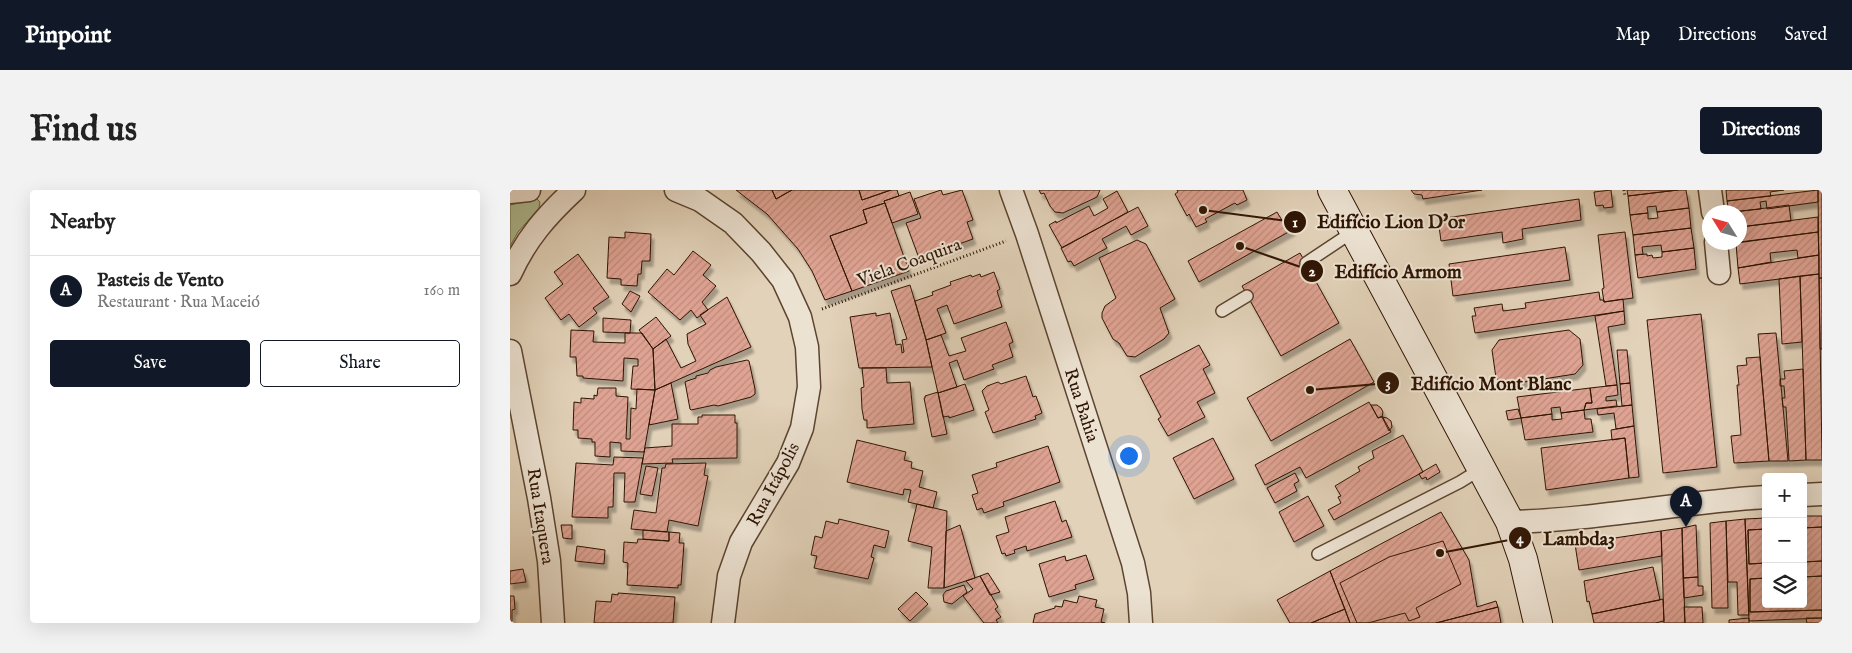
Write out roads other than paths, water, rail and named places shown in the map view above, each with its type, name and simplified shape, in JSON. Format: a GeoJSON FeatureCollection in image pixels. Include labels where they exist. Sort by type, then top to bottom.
{"type":"FeatureCollection","features":[{"type":"Feature","properties":{"kind":"main road"},"geometry":{"type":"LineString","coordinates":[[1332,190],[1510,522],[1523,559],[1538,623]]}},
{"type":"Feature","properties":{"kind":"street"},"geometry":{"type":"LineString","coordinates":[[510,192],[529,190]]}},
{"type":"Feature","properties":{"kind":"street"},"geometry":{"type":"LineString","coordinates":[[510,274],[532,234],[550,212],[574,190]]}},
{"type":"Feature","properties":{"kind":"street","name":"Rua Itápolis"},"geometry":{"type":"LineString","coordinates":[[676,190],[700,200],[732,223],[754,244],[783,280],[800,317],[807,347],[809,387],[802,428],[788,463],[741,542],[729,576],[723,623]]}},
{"type":"Feature","properties":{"kind":"street","name":"Rua Bahia"},"geometry":{"type":"LineString","coordinates":[[1011,190],[1133,563],[1139,593],[1141,623]]}},
{"type":"Feature","properties":{"kind":"street"},"geometry":{"type":"LineString","coordinates":[[1710,190],[1712,205]]}},
{"type":"Feature","properties":{"kind":"street"},"geometry":{"type":"LineString","coordinates":[[1717,250],[1719,273]]}},
{"type":"Feature","properties":{"kind":"street","name":"Rua Itaquera"},"geometry":{"type":"LineString","coordinates":[[510,351],[514,389],[549,561],[553,623]]}},
{"type":"Feature","properties":{"kind":"street"},"geometry":{"type":"LineString","coordinates":[[1807,495],[1822,494]]}},
{"type":"Feature","properties":{"kind":"street"},"geometry":{"type":"LineString","coordinates":[[1510,522],[1552,521],[1730,499],[1762,497]]}},
{"type":"Feature","properties":{"kind":"lane"},"geometry":{"type":"LineString","coordinates":[[1306,263],[1354,231]]}},
{"type":"Feature","properties":{"kind":"lane"},"geometry":{"type":"LineString","coordinates":[[1222,311],[1247,296]]}},
{"type":"Feature","properties":{"kind":"lane"},"geometry":{"type":"LineString","coordinates":[[1318,554],[1460,482],[1481,469]]}},
{"type":"Feature","properties":{"kind":"place","name":"Edifício Lion D'or"},"geometry":{"type":"Point","coordinates":[1203,210]}},
{"type":"Feature","properties":{"kind":"place","name":"Edifício Armom"},"geometry":{"type":"Point","coordinates":[1240,246]}},
{"type":"Feature","properties":{"kind":"place","name":"Edifício Mont Blanc"},"geometry":{"type":"Point","coordinates":[1310,390]}},
{"type":"Feature","properties":{"kind":"place","name":"Pasteis de Vento"},"geometry":{"type":"Point","coordinates":[1686,527]}},
{"type":"Feature","properties":{"kind":"place","name":"Lambda3"},"geometry":{"type":"Point","coordinates":[1440,553]}}]}
